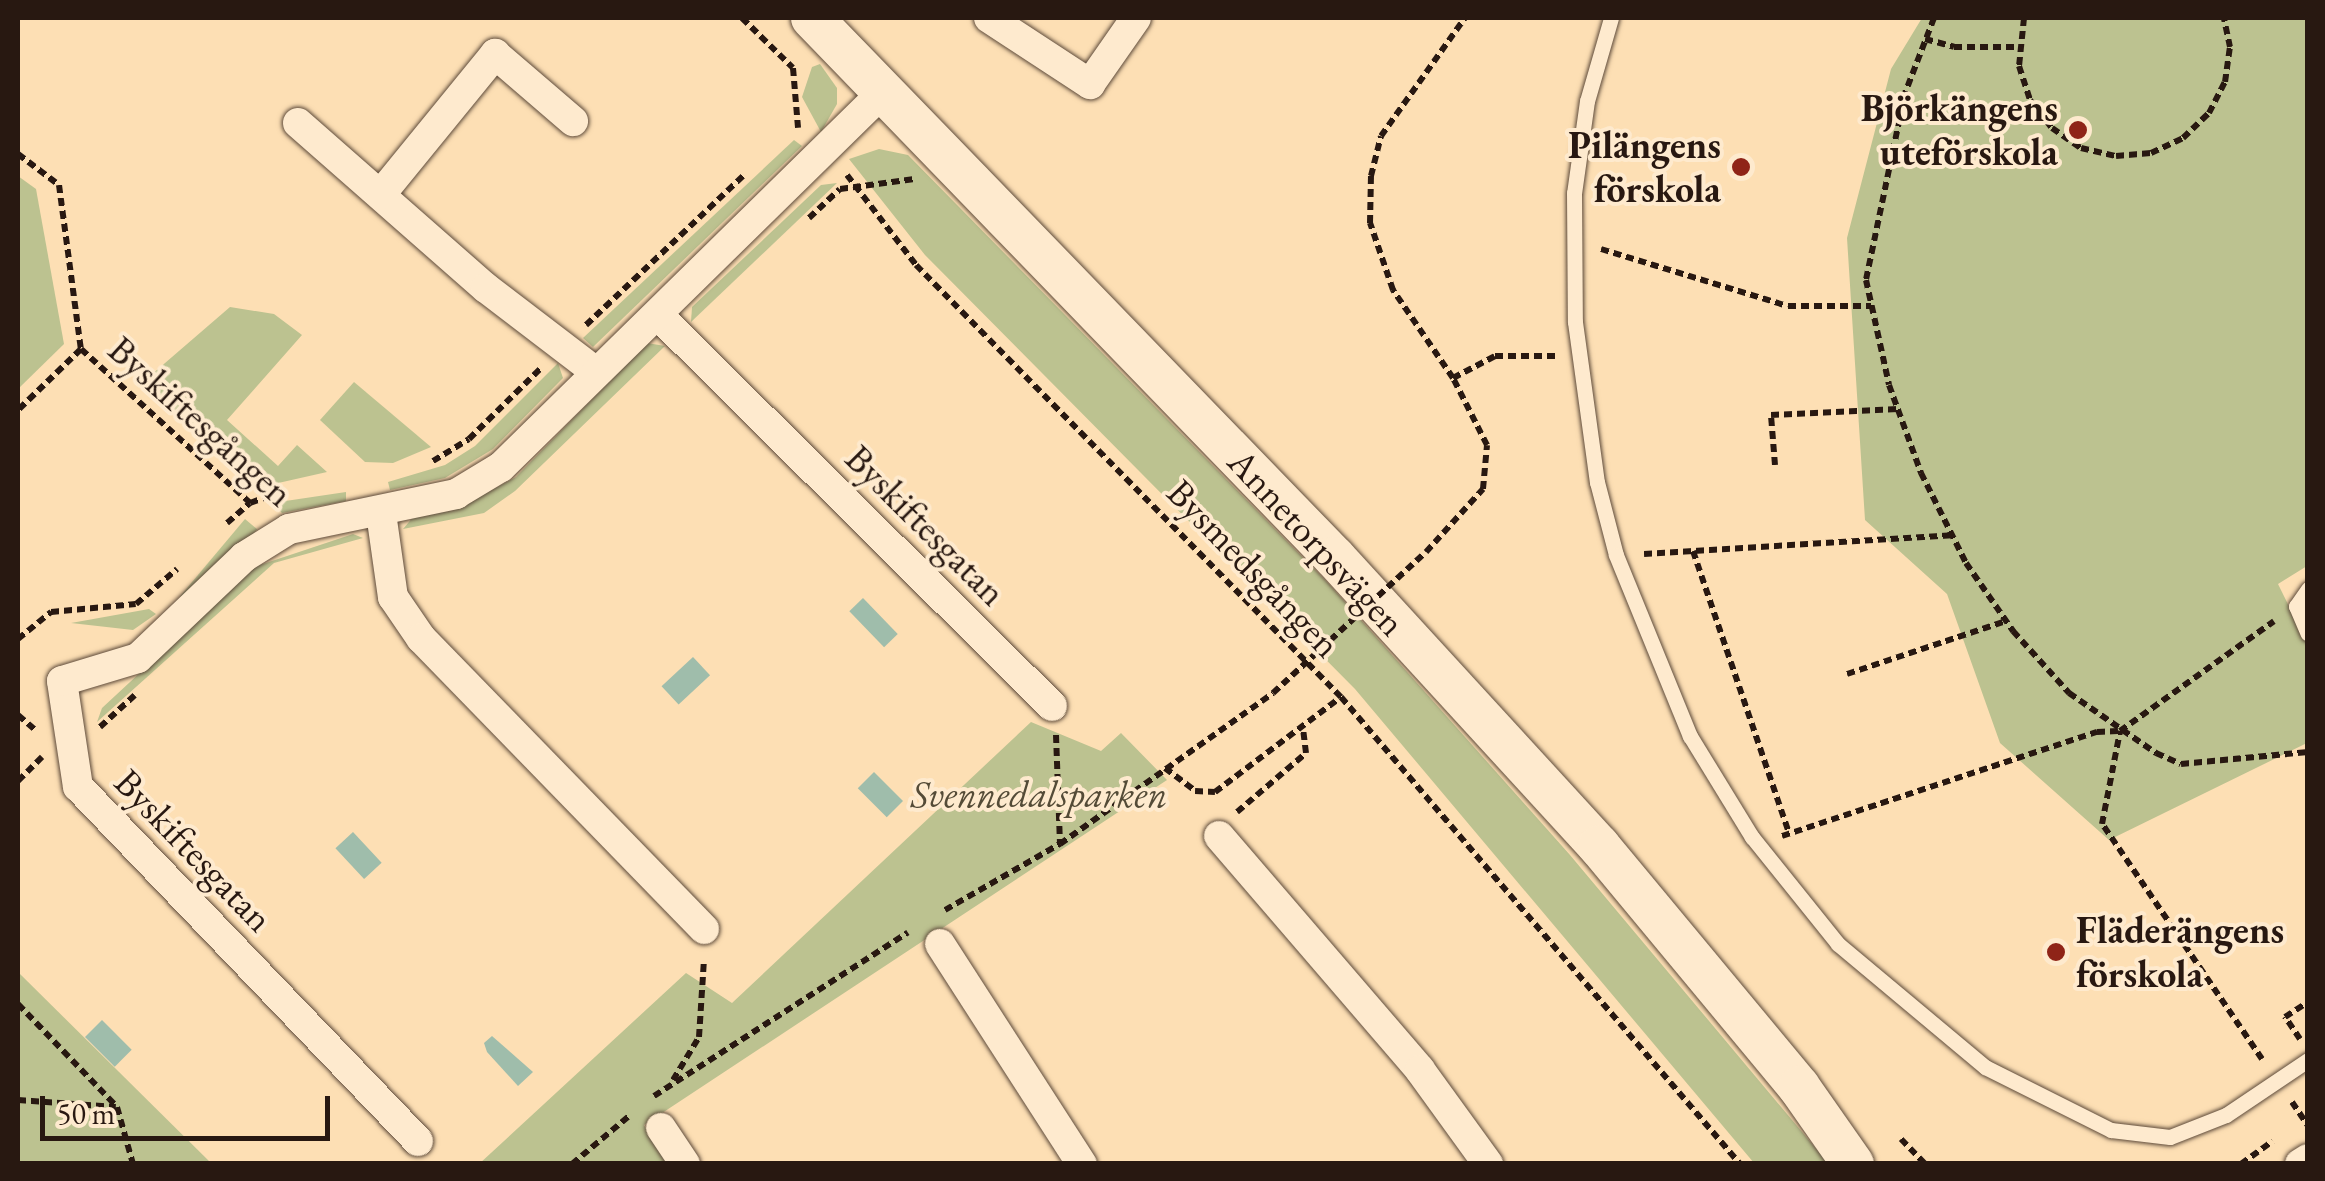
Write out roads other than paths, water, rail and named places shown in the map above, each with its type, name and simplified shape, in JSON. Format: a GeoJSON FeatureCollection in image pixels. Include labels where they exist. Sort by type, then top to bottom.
{"type":"FeatureCollection","features":[{"type":"Feature","properties":{"kind":"main road","name":"Annetorpsvägen"},"geometry":{"type":"LineString","coordinates":[[812,18],[1335,558],[1600,846],[1800,1087],[1853,1164]]}},
{"type":"Feature","properties":{"kind":"main road","name":"Annetorpsvägen"},"geometry":{"type":"LineString","coordinates":[[1800,1087],[1891,1151]]}},
{"type":"Feature","properties":{"kind":"street"},"geometry":{"type":"LineString","coordinates":[[989,18],[1090,84],[1136,18]]}},
{"type":"Feature","properties":{"kind":"street"},"geometry":{"type":"LineString","coordinates":[[381,194],[495,54],[574,120]]}},
{"type":"Feature","properties":{"kind":"street","name":"Byskiftesgatan"},"geometry":{"type":"LineString","coordinates":[[418,1141],[78,786],[65,734],[62,682],[138,658],[244,556],[283,533],[456,494],[501,468],[596,372],[828,153],[883,92]]}},
{"type":"Feature","properties":{"kind":"street"},"geometry":{"type":"LineString","coordinates":[[298,123],[596,372]]}},
{"type":"Feature","properties":{"kind":"street","name":"Byskiftesgatan"},"geometry":{"type":"LineString","coordinates":[[658,315],[1052,706]]}},
{"type":"Feature","properties":{"kind":"street"},"geometry":{"type":"LineString","coordinates":[[382,513],[393,597],[421,638],[704,929]]}},
{"type":"Feature","properties":{"kind":"street"},"geometry":{"type":"LineString","coordinates":[[1219,836],[1420,1070],[1488,1164]]}},
{"type":"Feature","properties":{"kind":"street"},"geometry":{"type":"LineString","coordinates":[[940,944],[1082,1164]]}},
{"type":"Feature","properties":{"kind":"street"},"geometry":{"type":"LineString","coordinates":[[661,1128],[685,1164]]}},
{"type":"Feature","properties":{"kind":"street"},"geometry":{"type":"LineString","coordinates":[[2300,1164],[2308,1159]]}},
{"type":"Feature","properties":{"kind":"lane"},"geometry":{"type":"LineString","coordinates":[[1612,18],[1586,101],[1574,240],[1580,356],[1596,482],[1616,556],[1690,736],[1758,844],[1838,944],[1985,1066],[2111,1130],[2170,1137],[2226,1116],[2308,1060]]}},
{"type":"Feature","properties":{"kind":"lane"},"geometry":{"type":"LineString","coordinates":[[2308,589],[2296,606],[2308,634]]}},
{"type":"Feature","properties":{"kind":"place","name":"Björkängens uteförskola"},"geometry":{"type":"Point","coordinates":[2078,130]}},
{"type":"Feature","properties":{"kind":"place","name":"Pilängens förskola"},"geometry":{"type":"Point","coordinates":[1741,167]}},
{"type":"Feature","properties":{"kind":"place","name":"Fläderängens förskola"},"geometry":{"type":"Point","coordinates":[2056,952]}},
{"type":"Feature","properties":{"kind":"park label","name":"Svennedalsparken"},"geometry":{"type":"Point","coordinates":[1039,794]}}]}
